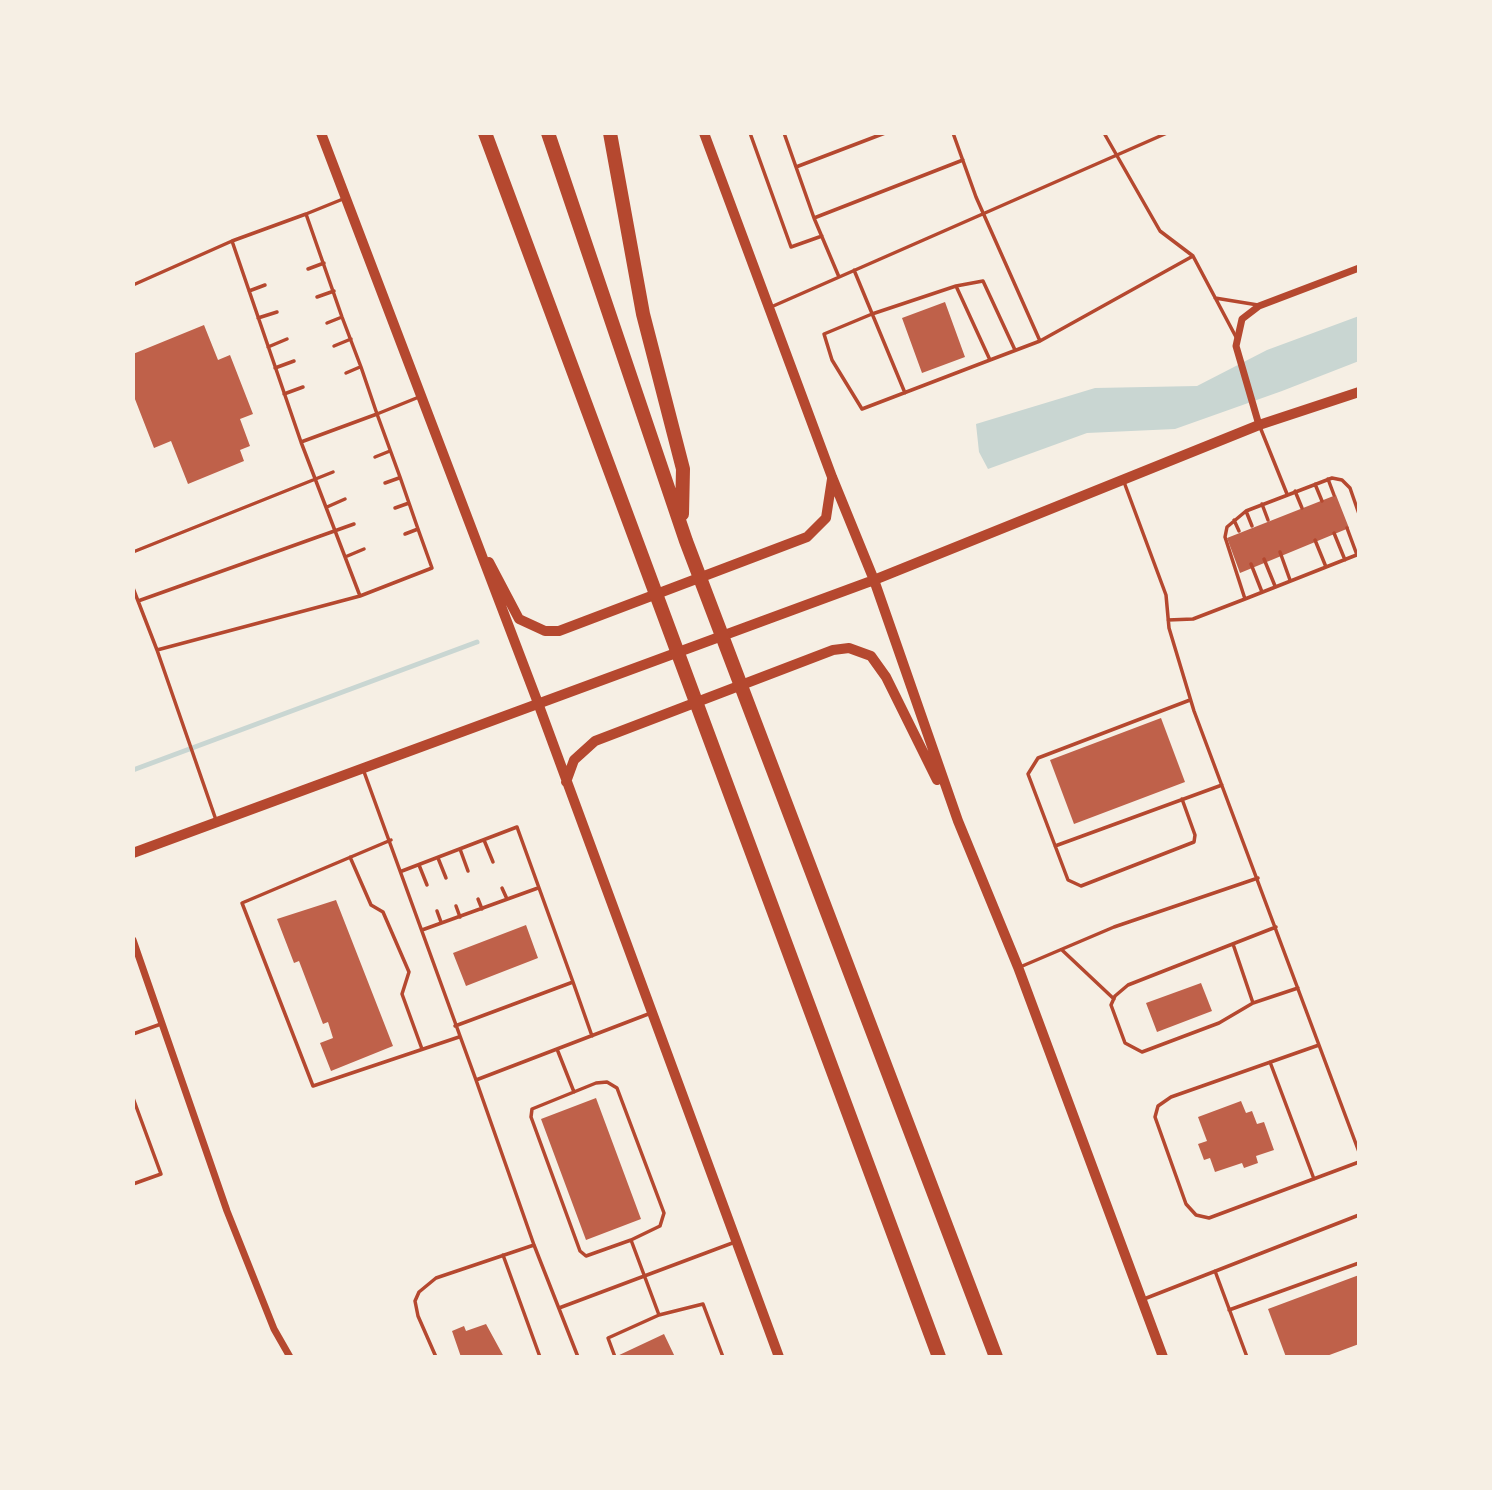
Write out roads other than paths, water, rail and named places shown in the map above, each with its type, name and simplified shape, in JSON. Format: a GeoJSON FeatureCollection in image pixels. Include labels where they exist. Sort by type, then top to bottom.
{"type":"FeatureCollection","features":[{"type":"Feature","properties":{"kind":"highway"},"geometry":{"type":"LineString","coordinates":[[485,133],[939,1357]]}},
{"type":"Feature","properties":{"kind":"highway"},"geometry":{"type":"LineString","coordinates":[[548,133],[686,541],[996,1357]]}},
{"type":"Feature","properties":{"kind":"highway"},"geometry":{"type":"LineString","coordinates":[[610,133],[643,314],[683,469],[682,526]]}},
{"type":"Feature","properties":{"kind":"main road"},"geometry":{"type":"LineString","coordinates":[[321,133],[419,397],[538,703],[779,1357]]}},
{"type":"Feature","properties":{"kind":"main road"},"geometry":{"type":"LineString","coordinates":[[704,133],[832,477],[874,580],[958,821],[1018,967],[1163,1357]]}},
{"type":"Feature","properties":{"kind":"main road"},"geometry":{"type":"LineString","coordinates":[[465,516],[519,619],[545,631],[559,631],[807,537],[826,517],[832,477]]}},
{"type":"Feature","properties":{"kind":"main road"},"geometry":{"type":"LineString","coordinates":[[133,853],[874,580]]}},
{"type":"Feature","properties":{"kind":"main road"},"geometry":{"type":"LineString","coordinates":[[566,782],[575,760],[595,741],[833,650],[849,648],[871,656],[886,677],[958,821]]}},
{"type":"Feature","properties":{"kind":"street"},"geometry":{"type":"LineString","coordinates":[[1259,425],[1236,337],[1242,319],[1259,306],[1359,268]]}},
{"type":"Feature","properties":{"kind":"street"},"geometry":{"type":"LineString","coordinates":[[874,580],[1259,425],[1359,392]]}},
{"type":"Feature","properties":{"kind":"street"},"geometry":{"type":"LineString","coordinates":[[133,940],[227,1211],[274,1329],[290,1357]]}},
{"type":"Feature","properties":{"kind":"lane"},"geometry":{"type":"LineString","coordinates":[[750,133],[791,247],[822,236]]}},
{"type":"Feature","properties":{"kind":"lane"},"geometry":{"type":"LineString","coordinates":[[784,133],[814,218],[839,277]]}},
{"type":"Feature","properties":{"kind":"lane"},"geometry":{"type":"LineString","coordinates":[[796,167],[885,133]]}},
{"type":"Feature","properties":{"kind":"lane"},"geometry":{"type":"LineString","coordinates":[[953,133],[983,213],[1040,341]]}},
{"type":"Feature","properties":{"kind":"lane"},"geometry":{"type":"LineString","coordinates":[[1104,133],[1160,231],[1193,256],[1236,337]]}},
{"type":"Feature","properties":{"kind":"lane"},"geometry":{"type":"LineString","coordinates":[[769,308],[1167,133]]}},
{"type":"Feature","properties":{"kind":"lane"},"geometry":{"type":"LineString","coordinates":[[814,218],[963,160]]}},
{"type":"Feature","properties":{"kind":"lane"},"geometry":{"type":"LineString","coordinates":[[133,285],[232,241],[344,198]]}},
{"type":"Feature","properties":{"kind":"lane"},"geometry":{"type":"LineString","coordinates":[[157,650],[360,596],[432,568],[306,214]]}},
{"type":"Feature","properties":{"kind":"lane"},"geometry":{"type":"LineString","coordinates":[[232,241],[301,442],[360,596]]}},
{"type":"Feature","properties":{"kind":"lane"},"geometry":{"type":"LineString","coordinates":[[1016,350],[983,281],[956,286],[872,314],[824,334],[832,360],[862,409],[1040,341],[1193,256]]}},
{"type":"Feature","properties":{"kind":"lane"},"geometry":{"type":"LineString","coordinates":[[308,269],[324,263]]}},
{"type":"Feature","properties":{"kind":"lane"},"geometry":{"type":"LineString","coordinates":[[854,270],[905,393]]}},
{"type":"Feature","properties":{"kind":"lane"},"geometry":{"type":"LineString","coordinates":[[249,291],[265,285]]}},
{"type":"Feature","properties":{"kind":"lane"},"geometry":{"type":"LineString","coordinates":[[956,286],[990,360]]}},
{"type":"Feature","properties":{"kind":"lane"},"geometry":{"type":"LineString","coordinates":[[317,298],[334,291]]}},
{"type":"Feature","properties":{"kind":"lane"},"geometry":{"type":"LineString","coordinates":[[1215,298],[1259,306]]}},
{"type":"Feature","properties":{"kind":"lane"},"geometry":{"type":"LineString","coordinates":[[258,318],[277,312]]}},
{"type":"Feature","properties":{"kind":"lane"},"geometry":{"type":"LineString","coordinates":[[327,323],[342,317]]}},
{"type":"Feature","properties":{"kind":"lane"},"geometry":{"type":"LineString","coordinates":[[268,347],[287,339]]}},
{"type":"Feature","properties":{"kind":"lane"},"geometry":{"type":"LineString","coordinates":[[334,346],[351,339]]}},
{"type":"Feature","properties":{"kind":"lane"},"geometry":{"type":"LineString","coordinates":[[275,368],[295,361]]}},
{"type":"Feature","properties":{"kind":"lane"},"geometry":{"type":"LineString","coordinates":[[346,373],[361,367]]}},
{"type":"Feature","properties":{"kind":"lane"},"geometry":{"type":"LineString","coordinates":[[284,394],[303,387]]}},
{"type":"Feature","properties":{"kind":"lane"},"geometry":{"type":"LineString","coordinates":[[301,442],[419,397]]}},
{"type":"Feature","properties":{"kind":"lane"},"geometry":{"type":"LineString","coordinates":[[1259,425],[1287,494]]}},
{"type":"Feature","properties":{"kind":"lane"},"geometry":{"type":"LineString","coordinates":[[375,457],[390,451]]}},
{"type":"Feature","properties":{"kind":"lane"},"geometry":{"type":"LineString","coordinates":[[133,552],[333,472]]}},
{"type":"Feature","properties":{"kind":"lane"},"geometry":{"type":"LineString","coordinates":[[385,483],[400,477]]}},
{"type":"Feature","properties":{"kind":"lane"},"geometry":{"type":"LineString","coordinates":[[1328,479],[1334,495]]}},
{"type":"Feature","properties":{"kind":"lane"},"geometry":{"type":"LineString","coordinates":[[1245,599],[1225,537],[1227,527],[1246,511],[1328,479],[1342,480],[1350,488],[1359,514]]}},
{"type":"Feature","properties":{"kind":"lane"},"geometry":{"type":"LineString","coordinates":[[1123,480],[1166,595],[1168,620],[1190,700],[1359,1152]]}},
{"type":"Feature","properties":{"kind":"lane"},"geometry":{"type":"LineString","coordinates":[[1315,484],[1322,501]]}},
{"type":"Feature","properties":{"kind":"lane"},"geometry":{"type":"LineString","coordinates":[[1295,491],[1302,508]]}},
{"type":"Feature","properties":{"kind":"lane"},"geometry":{"type":"LineString","coordinates":[[327,508],[345,499]]}},
{"type":"Feature","properties":{"kind":"lane"},"geometry":{"type":"LineString","coordinates":[[395,508],[409,503]]}},
{"type":"Feature","properties":{"kind":"lane"},"geometry":{"type":"LineString","coordinates":[[1262,505],[1268,520]]}},
{"type":"Feature","properties":{"kind":"lane"},"geometry":{"type":"LineString","coordinates":[[1246,511],[1252,526]]}},
{"type":"Feature","properties":{"kind":"lane"},"geometry":{"type":"LineString","coordinates":[[1234,520],[1238,531]]}},
{"type":"Feature","properties":{"kind":"lane"},"geometry":{"type":"LineString","coordinates":[[138,601],[354,524]]}},
{"type":"Feature","properties":{"kind":"lane"},"geometry":{"type":"LineString","coordinates":[[1168,620],[1192,619],[1358,555],[1347,528]]}},
{"type":"Feature","properties":{"kind":"lane"},"geometry":{"type":"LineString","coordinates":[[405,534],[418,529]]}},
{"type":"Feature","properties":{"kind":"lane"},"geometry":{"type":"LineString","coordinates":[[1335,533],[1345,560]]}},
{"type":"Feature","properties":{"kind":"lane"},"geometry":{"type":"LineString","coordinates":[[1315,540],[1326,567]]}},
{"type":"Feature","properties":{"kind":"lane"},"geometry":{"type":"LineString","coordinates":[[345,557],[364,549]]}},
{"type":"Feature","properties":{"kind":"lane"},"geometry":{"type":"LineString","coordinates":[[1280,552],[1291,581]]}},
{"type":"Feature","properties":{"kind":"lane"},"geometry":{"type":"LineString","coordinates":[[1264,559],[1275,587]]}},
{"type":"Feature","properties":{"kind":"lane"},"geometry":{"type":"LineString","coordinates":[[1251,564],[1262,592]]}},
{"type":"Feature","properties":{"kind":"lane"},"geometry":{"type":"LineString","coordinates":[[133,588],[217,824]]}},
{"type":"Feature","properties":{"kind":"lane"},"geometry":{"type":"LineString","coordinates":[[1182,799],[1195,835],[1194,842],[1082,886],[1068,880],[1028,774],[1031,764],[1038,758],[1190,700]]}},
{"type":"Feature","properties":{"kind":"lane"},"geometry":{"type":"LineString","coordinates":[[363,768],[391,840],[458,1037],[578,1357]]}},
{"type":"Feature","properties":{"kind":"lane"},"geometry":{"type":"LineString","coordinates":[[1055,846],[1222,785]]}},
{"type":"Feature","properties":{"kind":"lane"},"geometry":{"type":"LineString","coordinates":[[401,872],[517,827],[592,1036]]}},
{"type":"Feature","properties":{"kind":"lane"},"geometry":{"type":"LineString","coordinates":[[391,840],[242,903],[313,1086],[458,1037]]}},
{"type":"Feature","properties":{"kind":"lane"},"geometry":{"type":"LineString","coordinates":[[484,840],[492,862]]}},
{"type":"Feature","properties":{"kind":"lane"},"geometry":{"type":"LineString","coordinates":[[460,849],[468,871]]}},
{"type":"Feature","properties":{"kind":"lane"},"geometry":{"type":"LineString","coordinates":[[350,857],[371,905],[383,912],[409,972],[402,993],[422,1049]]}},
{"type":"Feature","properties":{"kind":"lane"},"geometry":{"type":"LineString","coordinates":[[438,858],[446,878]]}},
{"type":"Feature","properties":{"kind":"lane"},"geometry":{"type":"LineString","coordinates":[[419,865],[427,885]]}},
{"type":"Feature","properties":{"kind":"lane"},"geometry":{"type":"LineString","coordinates":[[1018,967],[1114,926],[1258,878]]}},
{"type":"Feature","properties":{"kind":"lane"},"geometry":{"type":"LineString","coordinates":[[502,888],[507,900]]}},
{"type":"Feature","properties":{"kind":"lane"},"geometry":{"type":"LineString","coordinates":[[422,930],[539,888]]}},
{"type":"Feature","properties":{"kind":"lane"},"geometry":{"type":"LineString","coordinates":[[478,899],[482,909]]}},
{"type":"Feature","properties":{"kind":"lane"},"geometry":{"type":"LineString","coordinates":[[456,906],[460,917]]}},
{"type":"Feature","properties":{"kind":"lane"},"geometry":{"type":"LineString","coordinates":[[437,911],[442,923]]}},
{"type":"Feature","properties":{"kind":"lane"},"geometry":{"type":"LineString","coordinates":[[1276,927],[1128,985],[1111,1005],[1125,1043],[1142,1052],[1219,1023],[1253,1003],[1298,988]]}},
{"type":"Feature","properties":{"kind":"lane"},"geometry":{"type":"LineString","coordinates":[[1233,944],[1253,1003]]}},
{"type":"Feature","properties":{"kind":"lane"},"geometry":{"type":"LineString","coordinates":[[1061,949],[1114,999]]}},
{"type":"Feature","properties":{"kind":"lane"},"geometry":{"type":"LineString","coordinates":[[455,1026],[573,982]]}},
{"type":"Feature","properties":{"kind":"lane"},"geometry":{"type":"LineString","coordinates":[[476,1080],[652,1013]]}},
{"type":"Feature","properties":{"kind":"lane"},"geometry":{"type":"LineString","coordinates":[[133,1034],[161,1024]]}},
{"type":"Feature","properties":{"kind":"lane"},"geometry":{"type":"LineString","coordinates":[[1318,1045],[1171,1097],[1157,1106],[1155,1117],[1186,1204],[1196,1215],[1209,1218],[1359,1162]]}},
{"type":"Feature","properties":{"kind":"lane"},"geometry":{"type":"LineString","coordinates":[[557,1049],[574,1092]]}},
{"type":"Feature","properties":{"kind":"lane"},"geometry":{"type":"LineString","coordinates":[[1270,1062],[1314,1179]]}},
{"type":"Feature","properties":{"kind":"lane"},"geometry":{"type":"LineString","coordinates":[[607,1082],[617,1088],[664,1213],[660,1226],[631,1240],[586,1256],[580,1251],[530,1117],[532,1109],[607,1082]]}},
{"type":"Feature","properties":{"kind":"lane"},"geometry":{"type":"LineString","coordinates":[[133,1098],[161,1174],[133,1184]]}},
{"type":"Feature","properties":{"kind":"lane"},"geometry":{"type":"LineString","coordinates":[[1142,1299],[1359,1215]]}},
{"type":"Feature","properties":{"kind":"lane"},"geometry":{"type":"LineString","coordinates":[[631,1240],[659,1315]]}},
{"type":"Feature","properties":{"kind":"lane"},"geometry":{"type":"LineString","coordinates":[[559,1308],[737,1241]]}},
{"type":"Feature","properties":{"kind":"lane"},"geometry":{"type":"LineString","coordinates":[[436,1357],[418,1316],[415,1301],[419,1292],[436,1278],[534,1245]]}},
{"type":"Feature","properties":{"kind":"lane"},"geometry":{"type":"LineString","coordinates":[[503,1255],[540,1357]]}},
{"type":"Feature","properties":{"kind":"lane"},"geometry":{"type":"LineString","coordinates":[[1229,1310],[1359,1264]]}},
{"type":"Feature","properties":{"kind":"lane"},"geometry":{"type":"LineString","coordinates":[[1214,1271],[1247,1357]]}},
{"type":"Feature","properties":{"kind":"lane"},"geometry":{"type":"LineString","coordinates":[[614,1357],[608,1338],[659,1315],[703,1304],[723,1357]]}},
{"type":"Feature","properties":{"kind":"waterway"},"geometry":{"type":"LineString","coordinates":[[133,770],[477,642]]}}]}
